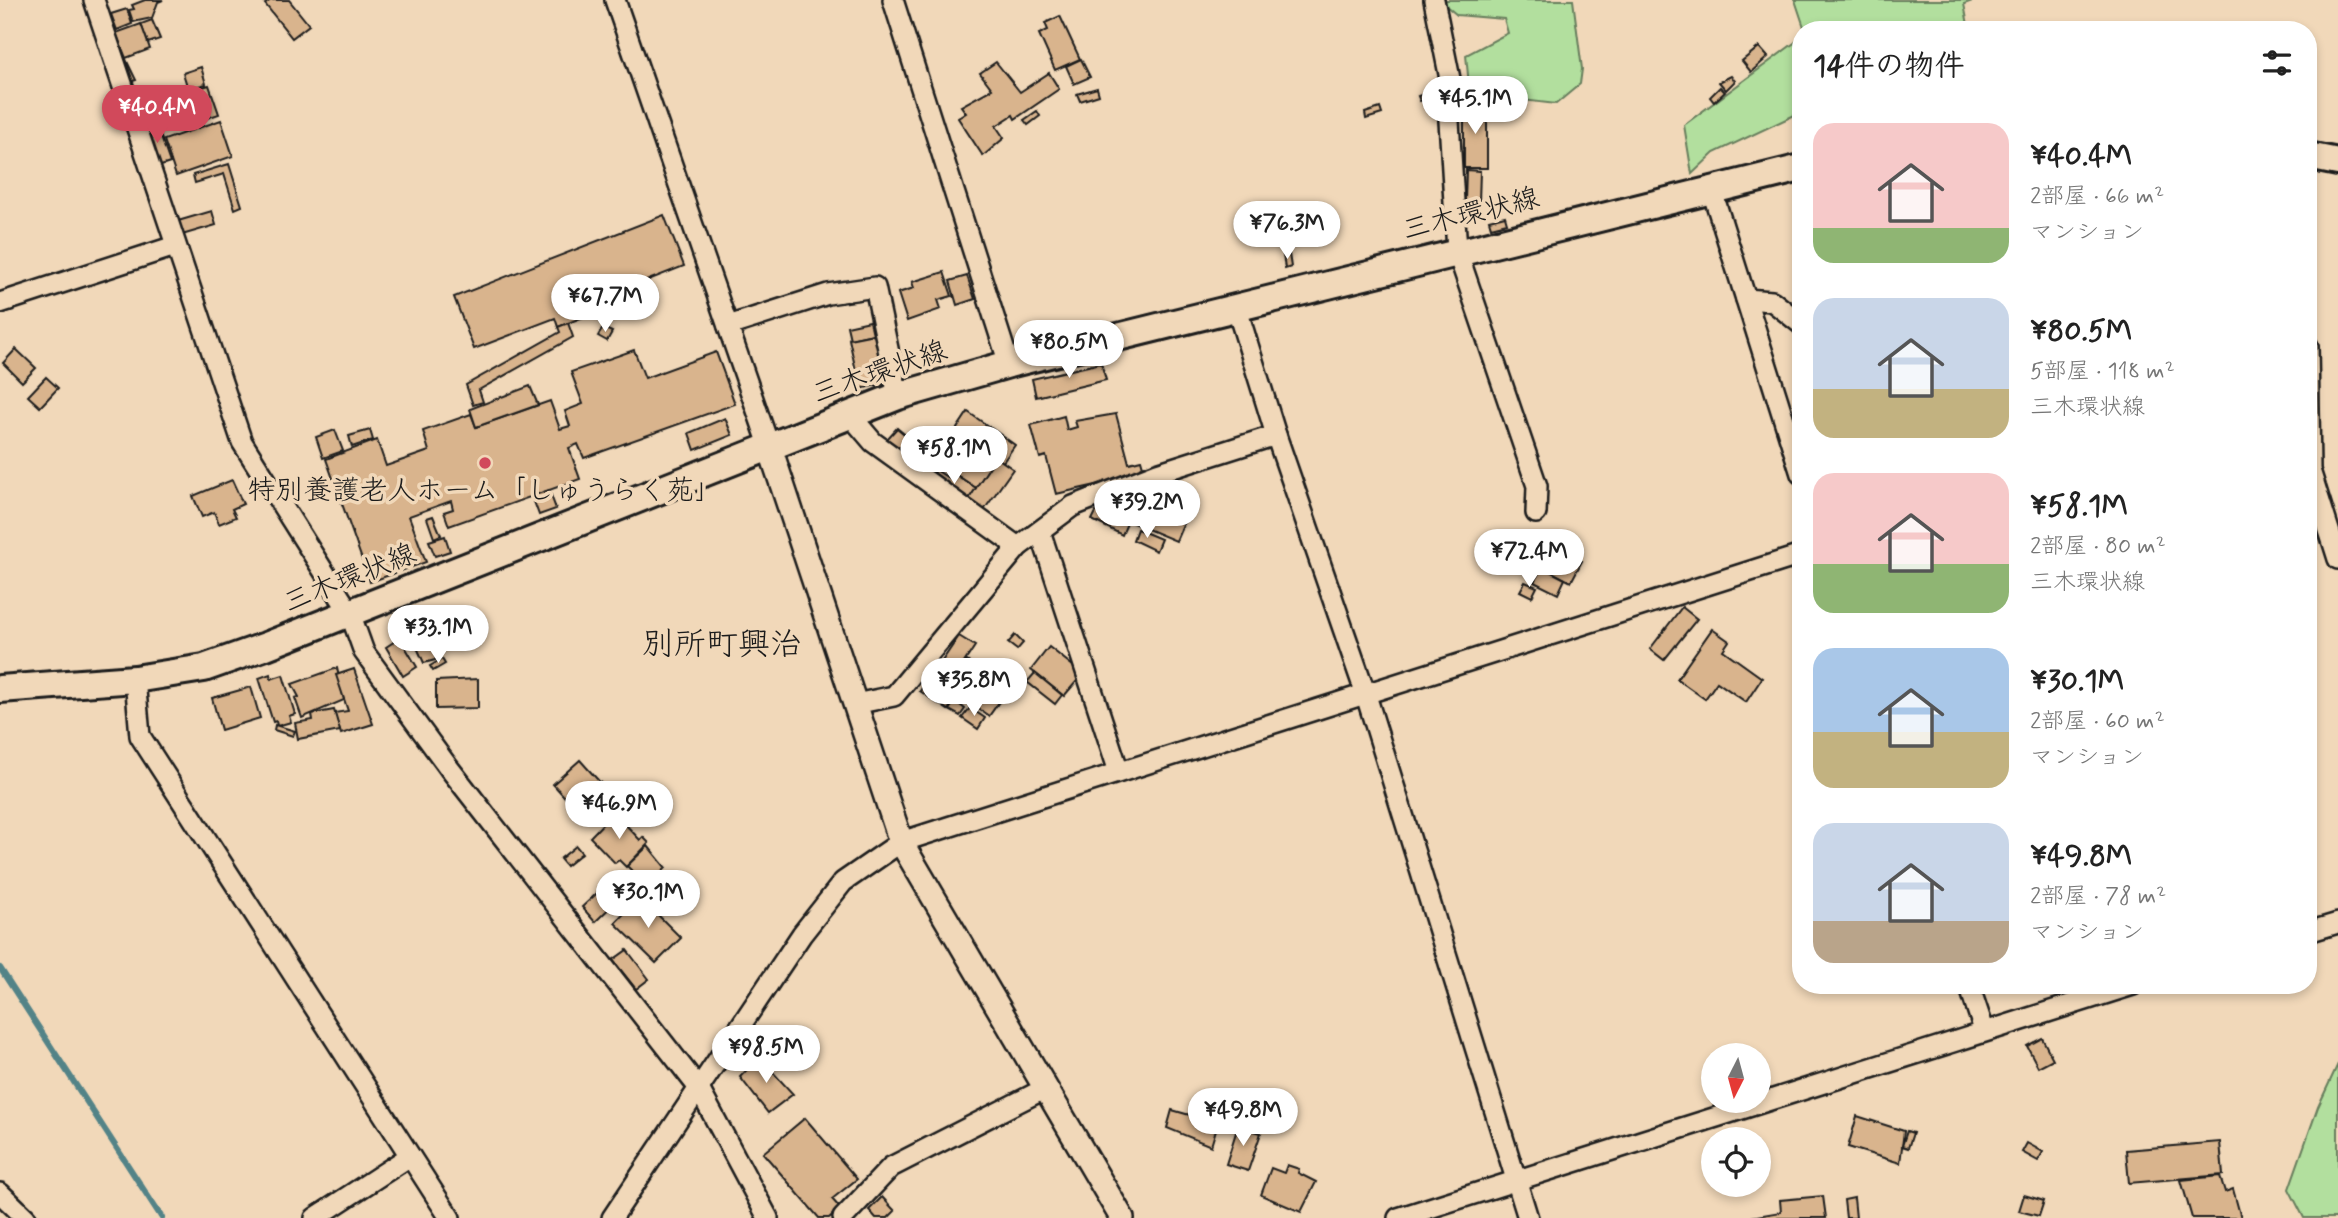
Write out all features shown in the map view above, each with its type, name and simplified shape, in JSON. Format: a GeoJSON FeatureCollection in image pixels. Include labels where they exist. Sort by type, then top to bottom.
{"type":"FeatureCollection","features":[{"type":"Feature","properties":{"kind":"main road"},"geometry":{"type":"LineString","coordinates":[[2317,158],[2338,162]]}},
{"type":"Feature","properties":{"kind":"main road","name":"三木環状線"},"geometry":{"type":"LineString","coordinates":[[0,689],[135,679],[204,668],[898,396],[1009,364],[1237,306],[1792,170]]}},
{"type":"Feature","properties":{"kind":"street"},"geometry":{"type":"LineString","coordinates":[[94,0],[242,442],[350,613],[364,652],[449,768],[698,1087],[768,1218]]}},
{"type":"Feature","properties":{"kind":"street"},"geometry":{"type":"LineString","coordinates":[[615,0],[770,448],[901,842],[1122,1218]]}},
{"type":"Feature","properties":{"kind":"street"},"geometry":{"type":"LineString","coordinates":[[893,0],[1009,364]]}},
{"type":"Feature","properties":{"kind":"street"},"geometry":{"type":"LineString","coordinates":[[1434,0],[1451,84],[1450,121],[1457,251],[1536,486],[1536,513]]}},
{"type":"Feature","properties":{"kind":"street"},"geometry":{"type":"LineString","coordinates":[[1712,191],[1792,433]]}},
{"type":"Feature","properties":{"kind":"street"},"geometry":{"type":"LineString","coordinates":[[0,303],[175,246]]}},
{"type":"Feature","properties":{"kind":"street"},"geometry":{"type":"LineString","coordinates":[[728,326],[828,294],[875,286],[898,396]]}},
{"type":"Feature","properties":{"kind":"street"},"geometry":{"type":"LineString","coordinates":[[1746,299],[1772,301],[1792,317]]}},
{"type":"Feature","properties":{"kind":"street"},"geometry":{"type":"LineString","coordinates":[[1237,306],[1276,435],[1365,692],[1528,1218]]}},
{"type":"Feature","properties":{"kind":"street"},"geometry":{"type":"LineString","coordinates":[[850,415],[873,442],[1018,547]]}},
{"type":"Feature","properties":{"kind":"street"},"geometry":{"type":"LineString","coordinates":[[855,704],[894,696],[1018,547],[1073,506],[1157,472],[1276,435]]}},
{"type":"Feature","properties":{"kind":"street"},"geometry":{"type":"LineString","coordinates":[[2317,495],[2338,559]]}},
{"type":"Feature","properties":{"kind":"street"},"geometry":{"type":"LineString","coordinates":[[1040,531],[1119,772]]}},
{"type":"Feature","properties":{"kind":"street"},"geometry":{"type":"LineString","coordinates":[[611,1218],[802,934],[843,882],[901,842],[1792,558]]}},
{"type":"Feature","properties":{"kind":"street"},"geometry":{"type":"LineString","coordinates":[[135,679],[140,736],[450,1218]]}},
{"type":"Feature","properties":{"kind":"street"},"geometry":{"type":"LineString","coordinates":[[2317,929],[2338,923]]}},
{"type":"Feature","properties":{"kind":"street"},"geometry":{"type":"LineString","coordinates":[[1972,994],[1984,1030]]}},
{"type":"Feature","properties":{"kind":"street"},"geometry":{"type":"LineString","coordinates":[[1398,1218],[2103,994]]}},
{"type":"Feature","properties":{"kind":"street"},"geometry":{"type":"LineString","coordinates":[[843,1218],[891,1167],[1046,1088]]}},
{"type":"Feature","properties":{"kind":"street"},"geometry":{"type":"LineString","coordinates":[[315,1218],[410,1156]]}},
{"type":"Feature","properties":{"kind":"street"},"geometry":{"type":"LineString","coordinates":[[0,1193],[26,1218]]}},
{"type":"Feature","properties":{"kind":"green space"},"geometry":{"type":"Polygon","coordinates":[[[1439,0],[1573,0],[1582,69],[1580,84],[1556,104],[1497,97],[1469,85],[1466,55],[1508,33],[1504,19],[1457,15],[1439,0]]]}},
{"type":"Feature","properties":{"kind":"green space"},"geometry":{"type":"Polygon","coordinates":[[[1795,0],[1975,0],[1964,4],[1967,21],[1802,21],[1795,0]]]}},
{"type":"Feature","properties":{"kind":"green space"},"geometry":{"type":"Polygon","coordinates":[[[1792,45],[1792,116],[1714,153],[1692,174],[1684,125],[1792,45]]]}},
{"type":"Feature","properties":{"kind":"green space"},"geometry":{"type":"Polygon","coordinates":[[[2338,1064],[2338,1218],[2304,1218],[2289,1189],[2318,1107],[2338,1064]]]}},
{"type":"Feature","properties":{"kind":"building"},"geometry":{"type":"Polygon","coordinates":[[[145,0],[163,0],[158,2],[152,18],[133,22],[129,10],[134,9],[132,5],[145,0]]]}},
{"type":"Feature","properties":{"kind":"building"},"geometry":{"type":"Polygon","coordinates":[[[271,0],[289,0],[309,25],[292,38],[265,4],[271,0]]]}},
{"type":"Feature","properties":{"kind":"building"},"geometry":{"type":"Polygon","coordinates":[[[127,9],[132,24],[117,30],[111,14],[127,9]]]}},
{"type":"Feature","properties":{"kind":"building"},"geometry":{"type":"Polygon","coordinates":[[[1060,16],[1080,59],[1055,70],[1039,34],[1048,30],[1045,23],[1060,16]]]}},
{"type":"Feature","properties":{"kind":"building"},"geometry":{"type":"Polygon","coordinates":[[[152,20],[160,39],[148,43],[141,24],[152,20]]]}},
{"type":"Feature","properties":{"kind":"building"},"geometry":{"type":"Polygon","coordinates":[[[141,24],[150,49],[126,58],[116,33],[141,24]]]}},
{"type":"Feature","properties":{"kind":"building"},"geometry":{"type":"Polygon","coordinates":[[[1759,47],[1768,57],[1751,72],[1742,61],[1759,47]]]}},
{"type":"Feature","properties":{"kind":"building"},"geometry":{"type":"Polygon","coordinates":[[[123,53],[136,80],[129,82],[119,54],[123,53]]]}},
{"type":"Feature","properties":{"kind":"building"},"geometry":{"type":"Polygon","coordinates":[[[1081,59],[1090,77],[1074,84],[1066,66],[1081,59]]]}},
{"type":"Feature","properties":{"kind":"building"},"geometry":{"type":"Polygon","coordinates":[[[996,62],[1020,92],[1049,73],[1059,89],[1015,119],[1013,115],[996,126],[1004,138],[983,156],[958,118],[966,113],[961,106],[992,89],[980,73],[996,62]]]}},
{"type":"Feature","properties":{"kind":"building"},"geometry":{"type":"Polygon","coordinates":[[[201,67],[206,84],[188,89],[183,73],[201,67]]]}},
{"type":"Feature","properties":{"kind":"building"},"geometry":{"type":"Polygon","coordinates":[[[1731,76],[1735,81],[1726,90],[1719,82],[1731,76]]]}},
{"type":"Feature","properties":{"kind":"building"},"geometry":{"type":"Polygon","coordinates":[[[209,85],[219,114],[187,125],[177,95],[209,85]]]}},
{"type":"Feature","properties":{"kind":"building"},"geometry":{"type":"Polygon","coordinates":[[[1720,87],[1725,92],[1714,102],[1710,97],[1720,87]]]}},
{"type":"Feature","properties":{"kind":"building"},"geometry":{"type":"Polygon","coordinates":[[[1097,88],[1099,95],[1080,101],[1077,94],[1097,88]]]}},
{"type":"Feature","properties":{"kind":"building"},"geometry":{"type":"Polygon","coordinates":[[[1431,91],[1433,96],[1420,101],[1418,96],[1431,91]]]}},
{"type":"Feature","properties":{"kind":"building"},"geometry":{"type":"Polygon","coordinates":[[[1464,105],[1487,105],[1487,168],[1464,168],[1464,105]]]}},
{"type":"Feature","properties":{"kind":"building"},"geometry":{"type":"Polygon","coordinates":[[[1380,108],[1382,114],[1366,119],[1365,113],[1380,108]]]}},
{"type":"Feature","properties":{"kind":"building"},"geometry":{"type":"Polygon","coordinates":[[[1037,111],[1040,116],[1028,125],[1024,120],[1037,111]]]}},
{"type":"Feature","properties":{"kind":"building"},"geometry":{"type":"Polygon","coordinates":[[[221,120],[233,156],[176,176],[164,140],[221,120]]]}},
{"type":"Feature","properties":{"kind":"building"},"geometry":{"type":"Polygon","coordinates":[[[156,123],[170,163],[158,167],[144,127],[156,123]]]}},
{"type":"Feature","properties":{"kind":"building"},"geometry":{"type":"Polygon","coordinates":[[[229,164],[242,206],[235,209],[224,174],[195,183],[193,175],[229,164]]]}},
{"type":"Feature","properties":{"kind":"building"},"geometry":{"type":"Polygon","coordinates":[[[1466,170],[1480,171],[1479,202],[1465,201],[1466,170]]]}},
{"type":"Feature","properties":{"kind":"building"},"geometry":{"type":"Polygon","coordinates":[[[212,211],[216,225],[182,235],[178,221],[212,211]]]}},
{"type":"Feature","properties":{"kind":"building"},"geometry":{"type":"Polygon","coordinates":[[[664,215],[684,266],[600,299],[604,309],[558,327],[555,318],[474,349],[454,297],[664,215]]]}},
{"type":"Feature","properties":{"kind":"building"},"geometry":{"type":"Polygon","coordinates":[[[1505,216],[1507,223],[1491,227],[1489,220],[1505,216]]]}},
{"type":"Feature","properties":{"kind":"building"},"geometry":{"type":"Polygon","coordinates":[[[1289,254],[1291,267],[1285,269],[1283,255],[1289,254]]]}},
{"type":"Feature","properties":{"kind":"building"},"geometry":{"type":"Polygon","coordinates":[[[944,272],[952,296],[938,300],[941,309],[907,321],[898,293],[914,288],[912,282],[944,272]]]}},
{"type":"Feature","properties":{"kind":"building"},"geometry":{"type":"Polygon","coordinates":[[[967,276],[975,299],[957,305],[950,281],[967,276]]]}},
{"type":"Feature","properties":{"kind":"building"},"geometry":{"type":"Polygon","coordinates":[[[870,321],[873,334],[850,339],[847,326],[870,321]]]}},
{"type":"Feature","properties":{"kind":"building"},"geometry":{"type":"Polygon","coordinates":[[[568,323],[573,337],[479,390],[483,402],[473,405],[466,385],[560,332],[558,327],[568,323]]]}},
{"type":"Feature","properties":{"kind":"building"},"geometry":{"type":"Polygon","coordinates":[[[603,328],[612,332],[607,341],[598,336],[603,328]]]}},
{"type":"Feature","properties":{"kind":"building"},"geometry":{"type":"Polygon","coordinates":[[[874,334],[885,383],[860,389],[849,339],[874,334]]]}},
{"type":"Feature","properties":{"kind":"building"},"geometry":{"type":"Polygon","coordinates":[[[16,349],[36,368],[22,382],[3,363],[16,349]]]}},
{"type":"Feature","properties":{"kind":"building","name":"特別養護老人ホーム「しゅうらく苑」"},"geometry":{"type":"Polygon","coordinates":[[[634,350],[645,378],[716,352],[735,404],[584,458],[578,444],[569,448],[580,479],[449,526],[444,512],[453,509],[451,501],[409,516],[426,562],[370,582],[326,459],[377,440],[386,466],[429,451],[423,431],[471,414],[476,427],[550,401],[560,429],[570,426],[565,411],[583,404],[571,372],[634,350]]]}},
{"type":"Feature","properties":{"kind":"building"},"geometry":{"type":"Polygon","coordinates":[[[1101,363],[1106,380],[1036,397],[1032,379],[1101,363]]]}},
{"type":"Feature","properties":{"kind":"building"},"geometry":{"type":"Polygon","coordinates":[[[46,377],[58,388],[40,407],[28,396],[46,377]]]}},
{"type":"Feature","properties":{"kind":"building"},"geometry":{"type":"Polygon","coordinates":[[[530,386],[538,405],[476,427],[470,409],[530,386]]]}},
{"type":"Feature","properties":{"kind":"building"},"geometry":{"type":"Polygon","coordinates":[[[968,412],[1015,445],[1003,462],[988,455],[986,459],[992,464],[976,488],[955,474],[958,469],[939,456],[968,412]]]}},
{"type":"Feature","properties":{"kind":"building"},"geometry":{"type":"Polygon","coordinates":[[[1116,414],[1129,463],[1141,460],[1145,474],[1056,494],[1046,456],[1040,458],[1031,425],[1064,416],[1067,430],[1077,427],[1075,421],[1116,414]]]}},
{"type":"Feature","properties":{"kind":"building"},"geometry":{"type":"Polygon","coordinates":[[[725,418],[732,435],[695,450],[689,433],[725,418]]]}},
{"type":"Feature","properties":{"kind":"building"},"geometry":{"type":"Polygon","coordinates":[[[897,428],[909,438],[899,450],[887,439],[897,428]]]}},
{"type":"Feature","properties":{"kind":"building"},"geometry":{"type":"Polygon","coordinates":[[[335,430],[343,451],[323,458],[316,437],[335,430]]]}},
{"type":"Feature","properties":{"kind":"building"},"geometry":{"type":"Polygon","coordinates":[[[370,430],[373,440],[352,447],[349,436],[370,430]]]}},
{"type":"Feature","properties":{"kind":"building"},"geometry":{"type":"Polygon","coordinates":[[[910,437],[940,459],[928,475],[898,454],[910,437]]]}},
{"type":"Feature","properties":{"kind":"building"},"geometry":{"type":"Polygon","coordinates":[[[996,457],[1013,469],[982,513],[966,503],[996,457]]]}},
{"type":"Feature","properties":{"kind":"building"},"geometry":{"type":"Polygon","coordinates":[[[936,470],[950,479],[953,473],[976,488],[966,503],[930,479],[936,470]]]}},
{"type":"Feature","properties":{"kind":"building"},"geometry":{"type":"Polygon","coordinates":[[[1161,479],[1172,483],[1166,498],[1190,508],[1176,541],[1133,523],[1148,487],[1156,490],[1161,479]]]}},
{"type":"Feature","properties":{"kind":"building"},"geometry":{"type":"Polygon","coordinates":[[[232,480],[243,504],[232,509],[236,517],[219,524],[214,512],[202,517],[193,496],[232,480]]]}},
{"type":"Feature","properties":{"kind":"building"},"geometry":{"type":"Polygon","coordinates":[[[549,490],[556,509],[539,515],[532,496],[549,490]]]}},
{"type":"Feature","properties":{"kind":"building"},"geometry":{"type":"Polygon","coordinates":[[[1099,506],[1128,521],[1122,535],[1092,520],[1099,506]]]}},
{"type":"Feature","properties":{"kind":"building"},"geometry":{"type":"Polygon","coordinates":[[[433,516],[441,535],[434,538],[427,518],[433,516]]]}},
{"type":"Feature","properties":{"kind":"building"},"geometry":{"type":"Polygon","coordinates":[[[1137,529],[1161,539],[1156,551],[1133,540],[1137,529]]]}},
{"type":"Feature","properties":{"kind":"building"},"geometry":{"type":"Polygon","coordinates":[[[445,536],[450,551],[435,556],[429,541],[445,536]]]}},
{"type":"Feature","properties":{"kind":"building"},"geometry":{"type":"Polygon","coordinates":[[[1553,546],[1582,561],[1571,582],[1542,567],[1553,546]]]}},
{"type":"Feature","properties":{"kind":"building"},"geometry":{"type":"Polygon","coordinates":[[[1542,567],[1565,579],[1558,594],[1534,582],[1542,567]]]}},
{"type":"Feature","properties":{"kind":"building"},"geometry":{"type":"Polygon","coordinates":[[[1525,582],[1537,587],[1532,597],[1520,591],[1525,582]]]}},
{"type":"Feature","properties":{"kind":"building"},"geometry":{"type":"Polygon","coordinates":[[[1682,607],[1697,619],[1664,660],[1650,649],[1682,607]]]}},
{"type":"Feature","properties":{"kind":"building"},"geometry":{"type":"Polygon","coordinates":[[[443,618],[457,642],[443,650],[435,660],[424,663],[411,634],[443,618]]]}},
{"type":"Feature","properties":{"kind":"building"},"geometry":{"type":"Polygon","coordinates":[[[1712,629],[1729,641],[1723,650],[1762,678],[1746,702],[1717,682],[1705,699],[1677,679],[1712,629]]]}},
{"type":"Feature","properties":{"kind":"building"},"geometry":{"type":"Polygon","coordinates":[[[1015,635],[1023,643],[1017,650],[1008,643],[1015,635]]]}},
{"type":"Feature","properties":{"kind":"building"},"geometry":{"type":"Polygon","coordinates":[[[959,636],[975,646],[950,684],[934,673],[959,636]]]}},
{"type":"Feature","properties":{"kind":"building"},"geometry":{"type":"Polygon","coordinates":[[[400,638],[417,667],[403,676],[386,647],[400,638]]]}},
{"type":"Feature","properties":{"kind":"building"},"geometry":{"type":"Polygon","coordinates":[[[1049,647],[1083,674],[1064,696],[1031,670],[1049,647]]]}},
{"type":"Feature","properties":{"kind":"building"},"geometry":{"type":"Polygon","coordinates":[[[442,659],[445,664],[433,671],[430,666],[442,659]]]}},
{"type":"Feature","properties":{"kind":"building"},"geometry":{"type":"Polygon","coordinates":[[[967,661],[1008,689],[989,716],[949,689],[967,661]]]}},
{"type":"Feature","properties":{"kind":"building"},"geometry":{"type":"Polygon","coordinates":[[[337,668],[344,700],[302,718],[295,698],[299,697],[292,684],[337,668]]]}},
{"type":"Feature","properties":{"kind":"building"},"geometry":{"type":"Polygon","coordinates":[[[354,669],[373,724],[341,734],[334,713],[348,711],[336,675],[354,669]]]}},
{"type":"Feature","properties":{"kind":"building"},"geometry":{"type":"Polygon","coordinates":[[[1035,673],[1062,695],[1055,704],[1027,682],[1035,673]]]}},
{"type":"Feature","properties":{"kind":"building"},"geometry":{"type":"Polygon","coordinates":[[[270,674],[271,679],[283,675],[295,714],[289,716],[291,722],[277,726],[276,721],[273,722],[259,678],[270,674]]]}},
{"type":"Feature","properties":{"kind":"building"},"geometry":{"type":"Polygon","coordinates":[[[929,678],[957,697],[948,710],[920,691],[929,678]]]}},
{"type":"Feature","properties":{"kind":"building"},"geometry":{"type":"Polygon","coordinates":[[[478,679],[478,708],[436,709],[436,681],[478,679]]]}},
{"type":"Feature","properties":{"kind":"building"},"geometry":{"type":"Polygon","coordinates":[[[251,687],[260,718],[221,730],[212,698],[251,687]]]}},
{"type":"Feature","properties":{"kind":"building"},"geometry":{"type":"Polygon","coordinates":[[[955,701],[965,709],[960,716],[949,710],[955,701]]]}},
{"type":"Feature","properties":{"kind":"building"},"geometry":{"type":"Polygon","coordinates":[[[970,708],[985,718],[978,729],[962,718],[970,708]]]}},
{"type":"Feature","properties":{"kind":"building"},"geometry":{"type":"Polygon","coordinates":[[[334,710],[340,731],[298,739],[295,723],[313,720],[312,714],[334,710]]]}},
{"type":"Feature","properties":{"kind":"building"},"geometry":{"type":"Polygon","coordinates":[[[275,725],[295,731],[293,736],[274,730],[275,725]]]}},
{"type":"Feature","properties":{"kind":"building"},"geometry":{"type":"Polygon","coordinates":[[[580,760],[606,789],[581,815],[553,784],[580,760]]]}},
{"type":"Feature","properties":{"kind":"building"},"geometry":{"type":"Polygon","coordinates":[[[614,812],[640,840],[643,837],[649,843],[626,867],[619,860],[615,863],[590,837],[614,812]]]}},
{"type":"Feature","properties":{"kind":"building"},"geometry":{"type":"Polygon","coordinates":[[[576,846],[582,853],[566,866],[560,859],[576,846]]]}},
{"type":"Feature","properties":{"kind":"building"},"geometry":{"type":"Polygon","coordinates":[[[648,846],[666,868],[655,879],[650,874],[642,881],[627,866],[648,846]]]}},
{"type":"Feature","properties":{"kind":"building"},"geometry":{"type":"Polygon","coordinates":[[[608,883],[621,897],[595,922],[582,907],[608,883]]]}},
{"type":"Feature","properties":{"kind":"building"},"geometry":{"type":"Polygon","coordinates":[[[640,897],[681,938],[656,963],[615,923],[640,897]]]}},
{"type":"Feature","properties":{"kind":"building"},"geometry":{"type":"Polygon","coordinates":[[[627,950],[649,979],[636,989],[613,960],[627,950]]]}},
{"type":"Feature","properties":{"kind":"building"},"geometry":{"type":"Polygon","coordinates":[[[2042,1038],[2053,1059],[2038,1067],[2027,1046],[2042,1038]]]}},
{"type":"Feature","properties":{"kind":"building"},"geometry":{"type":"Polygon","coordinates":[[[759,1057],[793,1094],[768,1113],[740,1077],[759,1057]]]}},
{"type":"Feature","properties":{"kind":"building"},"geometry":{"type":"Polygon","coordinates":[[[1172,1110],[1218,1123],[1211,1146],[1167,1128],[1172,1110]]]}},
{"type":"Feature","properties":{"kind":"building"},"geometry":{"type":"Polygon","coordinates":[[[1857,1116],[1904,1131],[1900,1163],[1848,1147],[1857,1116]]]}},
{"type":"Feature","properties":{"kind":"building"},"geometry":{"type":"Polygon","coordinates":[[[805,1118],[857,1179],[832,1199],[840,1208],[829,1218],[819,1218],[763,1153],[805,1118]]]}},
{"type":"Feature","properties":{"kind":"building"},"geometry":{"type":"Polygon","coordinates":[[[1238,1126],[1261,1133],[1248,1171],[1226,1164],[1238,1126]]]}},
{"type":"Feature","properties":{"kind":"building"},"geometry":{"type":"Polygon","coordinates":[[[1907,1131],[1913,1133],[1908,1148],[1902,1146],[1907,1131]]]}},
{"type":"Feature","properties":{"kind":"building"},"geometry":{"type":"Polygon","coordinates":[[[2220,1142],[2223,1175],[2129,1183],[2126,1150],[2220,1142]]]}},
{"type":"Feature","properties":{"kind":"building"},"geometry":{"type":"Polygon","coordinates":[[[2027,1143],[2043,1152],[2038,1161],[2022,1152],[2027,1143]]]}},
{"type":"Feature","properties":{"kind":"building"},"geometry":{"type":"Polygon","coordinates":[[[1287,1165],[1299,1169],[1298,1173],[1316,1182],[1301,1212],[1261,1195],[1271,1168],[1284,1173],[1287,1165]]]}},
{"type":"Feature","properties":{"kind":"building"},"geometry":{"type":"Polygon","coordinates":[[[2220,1176],[2225,1192],[2233,1189],[2241,1218],[2192,1218],[2181,1180],[2220,1176]]]}},
{"type":"Feature","properties":{"kind":"building"},"geometry":{"type":"Polygon","coordinates":[[[2024,1195],[2044,1201],[2039,1216],[2019,1211],[2024,1195]]]}},
{"type":"Feature","properties":{"kind":"building"},"geometry":{"type":"Polygon","coordinates":[[[1823,1196],[1826,1218],[1745,1218],[1781,1212],[1780,1200],[1823,1196]]]}},
{"type":"Feature","properties":{"kind":"building"},"geometry":{"type":"Polygon","coordinates":[[[882,1197],[895,1211],[888,1218],[876,1218],[869,1210],[882,1197]]]}},
{"type":"Feature","properties":{"kind":"building"},"geometry":{"type":"Polygon","coordinates":[[[1854,1198],[1856,1218],[1846,1218],[1844,1200],[1854,1198]]]}},
{"type":"Feature","properties":{"kind":"waterway"},"geometry":{"type":"LineString","coordinates":[[0,968],[162,1218]]}},
{"type":"Feature","properties":{"kind":"place","name":"特別養護老人ホーム「しゅうらく苑」"},"geometry":{"type":"Point","coordinates":[485,463]}},
{"type":"Feature","properties":{"kind":"district","name":"別所町興治"},"geometry":{"type":"Point","coordinates":[722,645]}}]}
